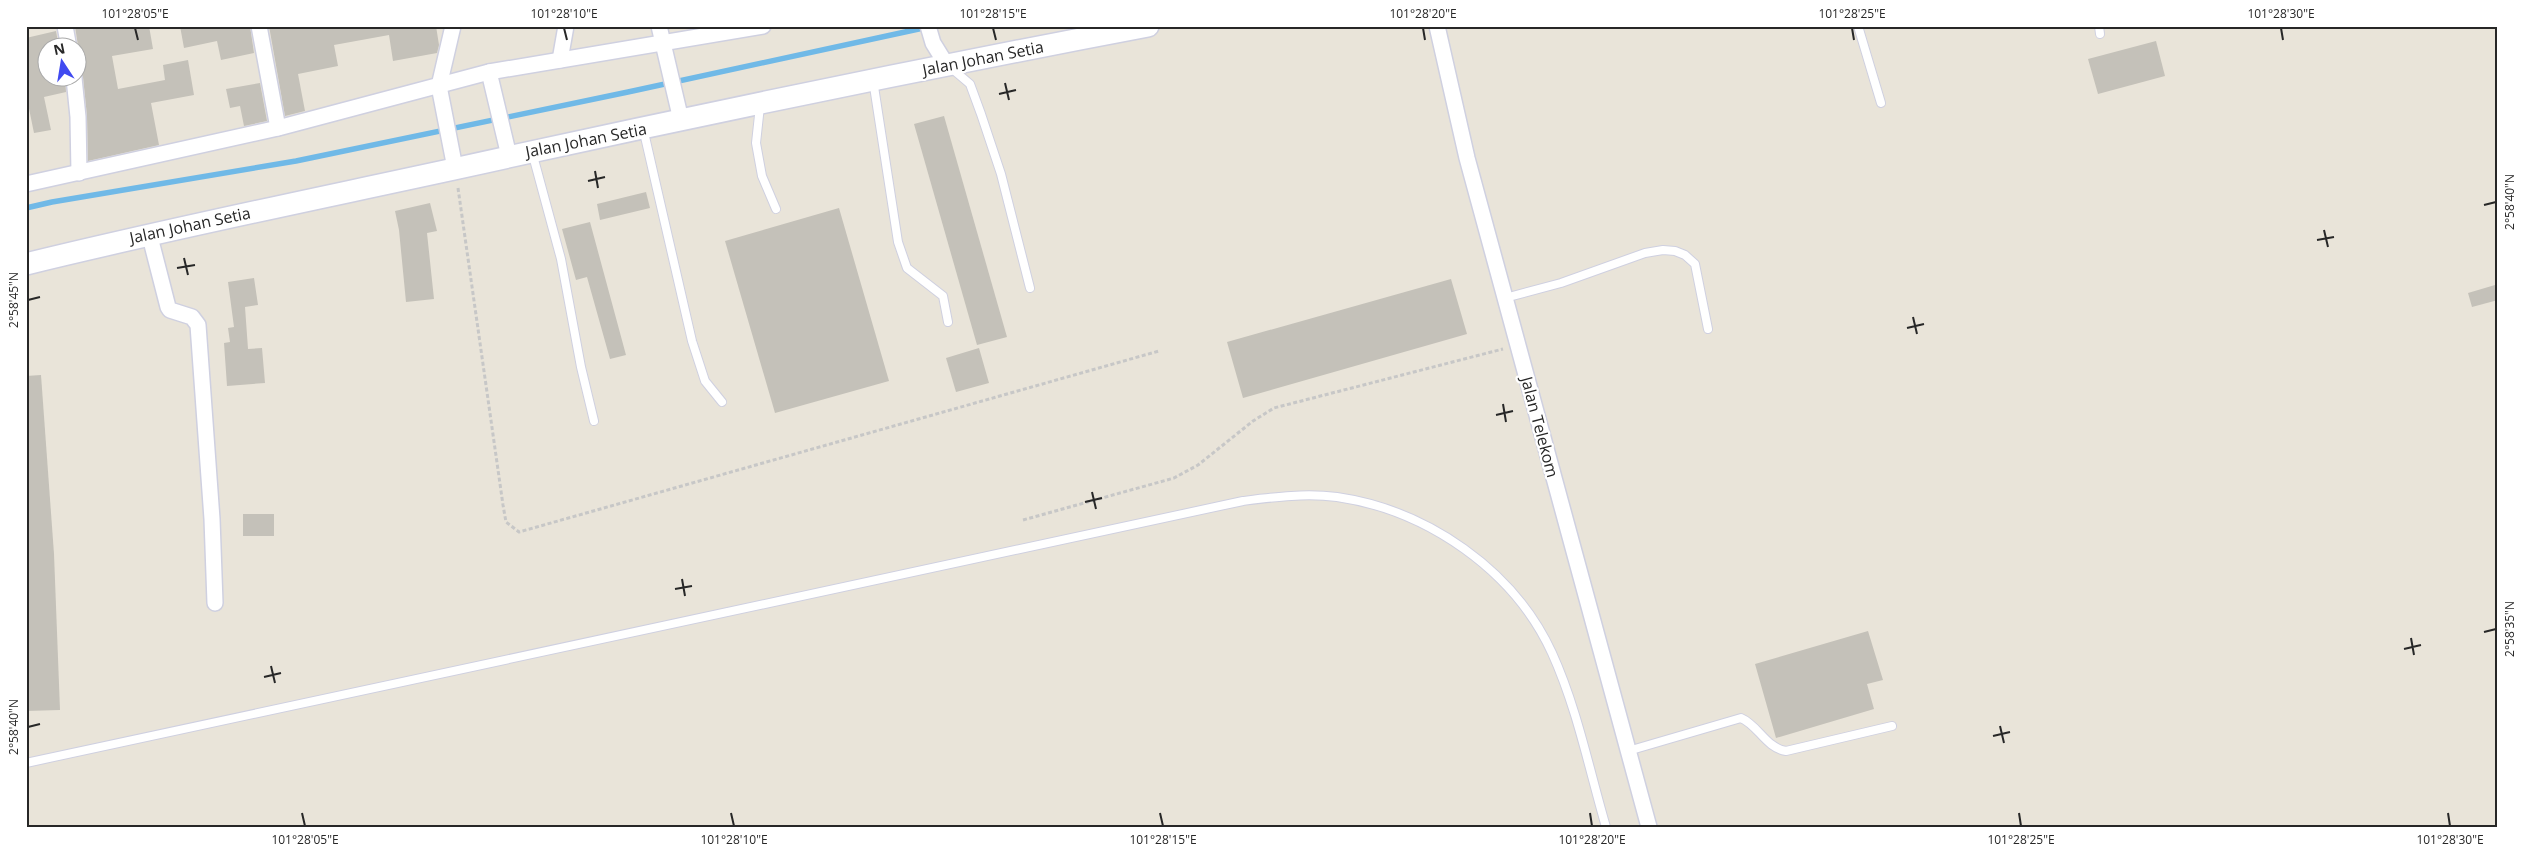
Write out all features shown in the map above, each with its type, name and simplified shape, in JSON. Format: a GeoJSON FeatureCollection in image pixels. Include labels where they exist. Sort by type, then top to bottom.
{"type":"FeatureCollection","features":[{"type":"Feature","properties":{"kind":"main road","name":"Jalan Johan Setia"},"geometry":{"type":"LineString","coordinates":[[26,264],[149,233],[531,150],[760,104],[872,78],[1148,26]]}},
{"type":"Feature","properties":{"kind":"street"},"geometry":{"type":"LineString","coordinates":[[259,26],[278,128]]}},
{"type":"Feature","properties":{"kind":"street"},"geometry":{"type":"LineString","coordinates":[[453,26],[440,92],[455,168]]}},
{"type":"Feature","properties":{"kind":"street"},"geometry":{"type":"LineString","coordinates":[[560,60],[566,26]]}},
{"type":"Feature","properties":{"kind":"street"},"geometry":{"type":"LineString","coordinates":[[659,26],[681,120]]}},
{"type":"Feature","properties":{"kind":"street"},"geometry":{"type":"LineString","coordinates":[[26,184],[440,92],[489,72],[763,26]]}},
{"type":"Feature","properties":{"kind":"street"},"geometry":{"type":"LineString","coordinates":[[928,26],[933,43],[946,64]]}},
{"type":"Feature","properties":{"kind":"street","name":"Jalan Telekom"},"geometry":{"type":"LineString","coordinates":[[1437,26],[1467,158],[1649,827]]}},
{"type":"Feature","properties":{"kind":"street"},"geometry":{"type":"LineString","coordinates":[[489,72],[509,156]]}},
{"type":"Feature","properties":{"kind":"street"},"geometry":{"type":"LineString","coordinates":[[75,88],[78,117],[79,173]]}},
{"type":"Feature","properties":{"kind":"street"},"geometry":{"type":"LineString","coordinates":[[149,233],[168,307],[170,310],[192,317],[198,325],[212,518],[215,603]]}},
{"type":"Feature","properties":{"kind":"lane"},"geometry":{"type":"LineString","coordinates":[[1858,26],[1881,103]]}},
{"type":"Feature","properties":{"kind":"lane"},"geometry":{"type":"LineString","coordinates":[[946,64],[970,84],[976,99],[1001,174],[1030,288]]}},
{"type":"Feature","properties":{"kind":"lane"},"geometry":{"type":"LineString","coordinates":[[872,78],[898,242],[907,268],[943,296],[948,322]]}},
{"type":"Feature","properties":{"kind":"lane"},"geometry":{"type":"LineString","coordinates":[[760,104],[756,143],[762,176],[776,209]]}},
{"type":"Feature","properties":{"kind":"lane"},"geometry":{"type":"LineString","coordinates":[[643,128],[692,341],[705,381],[722,402]]}},
{"type":"Feature","properties":{"kind":"lane"},"geometry":{"type":"LineString","coordinates":[[531,150],[561,259],[581,367],[594,421]]}},
{"type":"Feature","properties":{"kind":"lane"},"geometry":{"type":"LineString","coordinates":[[1505,298],[1561,283],[1645,253],[1663,250],[1675,251],[1685,255],[1695,264],[1708,329]]}},
{"type":"Feature","properties":{"kind":"lane"},"geometry":{"type":"LineString","coordinates":[[26,763],[1243,501],[1293,494],[1337,497],[1401,514],[1439,533],[1480,561],[1523,604],[1551,652],[1566,690],[1606,827]]}},
{"type":"Feature","properties":{"kind":"lane"},"geometry":{"type":"LineString","coordinates":[[1628,751],[1740,718],[1747,721],[1770,744],[1778,749],[1786,750],[1892,726]]}},
{"type":"Feature","properties":{"kind":"path"},"geometry":{"type":"LineString","coordinates":[[1023,520],[1174,478],[1198,465],[1253,421],[1274,408],[1518,345]]}},
{"type":"Feature","properties":{"kind":"building"},"geometry":{"type":"Polygon","coordinates":[[[75,26],[149,26],[153,49],[112,56],[118,89],[165,80],[163,65],[188,60],[194,95],[151,103],[159,145],[88,161],[84,88],[88,88],[88,38],[77,38],[75,26]]]}},
{"type":"Feature","properties":{"kind":"building"},"geometry":{"type":"Polygon","coordinates":[[[180,26],[250,26],[254,53],[221,60],[217,41],[184,48],[180,26]]]}},
{"type":"Feature","properties":{"kind":"building"},"geometry":{"type":"Polygon","coordinates":[[[269,26],[436,26],[439,45],[437,53],[393,61],[389,35],[334,45],[338,66],[298,74],[305,111],[285,116],[269,26]]]}},
{"type":"Feature","properties":{"kind":"building"},"geometry":{"type":"Polygon","coordinates":[[[56,31],[57,38],[38,38],[38,88],[66,88],[66,92],[44,97],[51,130],[34,133],[26,94],[26,38],[56,31]]]}},
{"type":"Feature","properties":{"kind":"building"},"geometry":{"type":"Polygon","coordinates":[[[2156,41],[2165,76],[2098,94],[2088,59],[2156,41]]]}},
{"type":"Feature","properties":{"kind":"building"},"geometry":{"type":"Polygon","coordinates":[[[260,83],[267,121],[244,126],[240,106],[230,108],[226,89],[260,83]]]}},
{"type":"Feature","properties":{"kind":"building"},"geometry":{"type":"Polygon","coordinates":[[[944,116],[1007,337],[977,345],[914,124],[944,116]]]}},
{"type":"Feature","properties":{"kind":"building"},"geometry":{"type":"Polygon","coordinates":[[[646,192],[650,208],[600,220],[597,204],[646,192]]]}},
{"type":"Feature","properties":{"kind":"building"},"geometry":{"type":"Polygon","coordinates":[[[430,203],[437,231],[427,233],[434,299],[406,302],[399,230],[395,211],[430,203]]]}},
{"type":"Feature","properties":{"kind":"building"},"geometry":{"type":"Polygon","coordinates":[[[839,208],[889,381],[775,413],[725,241],[839,208]]]}},
{"type":"Feature","properties":{"kind":"building"},"geometry":{"type":"Polygon","coordinates":[[[590,222],[626,355],[610,359],[587,277],[576,280],[562,229],[590,222]]]}},
{"type":"Feature","properties":{"kind":"building"},"geometry":{"type":"Polygon","coordinates":[[[254,278],[258,305],[245,307],[248,349],[262,348],[265,383],[227,386],[224,343],[230,342],[228,328],[234,327],[228,282],[254,278]]]}},
{"type":"Feature","properties":{"kind":"building"},"geometry":{"type":"Polygon","coordinates":[[[1451,279],[1467,334],[1243,398],[1227,342],[1451,279]]]}},
{"type":"Feature","properties":{"kind":"building"},"geometry":{"type":"Polygon","coordinates":[[[2495,285],[2498,300],[2472,307],[2468,293],[2495,285]]]}},
{"type":"Feature","properties":{"kind":"building"},"geometry":{"type":"Polygon","coordinates":[[[979,348],[989,383],[956,392],[946,358],[979,348]]]}},
{"type":"Feature","properties":{"kind":"building"},"geometry":{"type":"Polygon","coordinates":[[[41,375],[54,554],[60,710],[26,711],[26,376],[41,375]]]}},
{"type":"Feature","properties":{"kind":"building"},"geometry":{"type":"Polygon","coordinates":[[[243,514],[274,514],[274,536],[243,536],[243,514]]]}},
{"type":"Feature","properties":{"kind":"building"},"geometry":{"type":"Polygon","coordinates":[[[1868,631],[1883,680],[1867,684],[1874,709],[1776,738],[1755,664],[1868,631]]]}},
{"type":"Feature","properties":{"kind":"waterway"},"geometry":{"type":"LineString","coordinates":[[26,208],[296,161],[928,27]]}}]}
